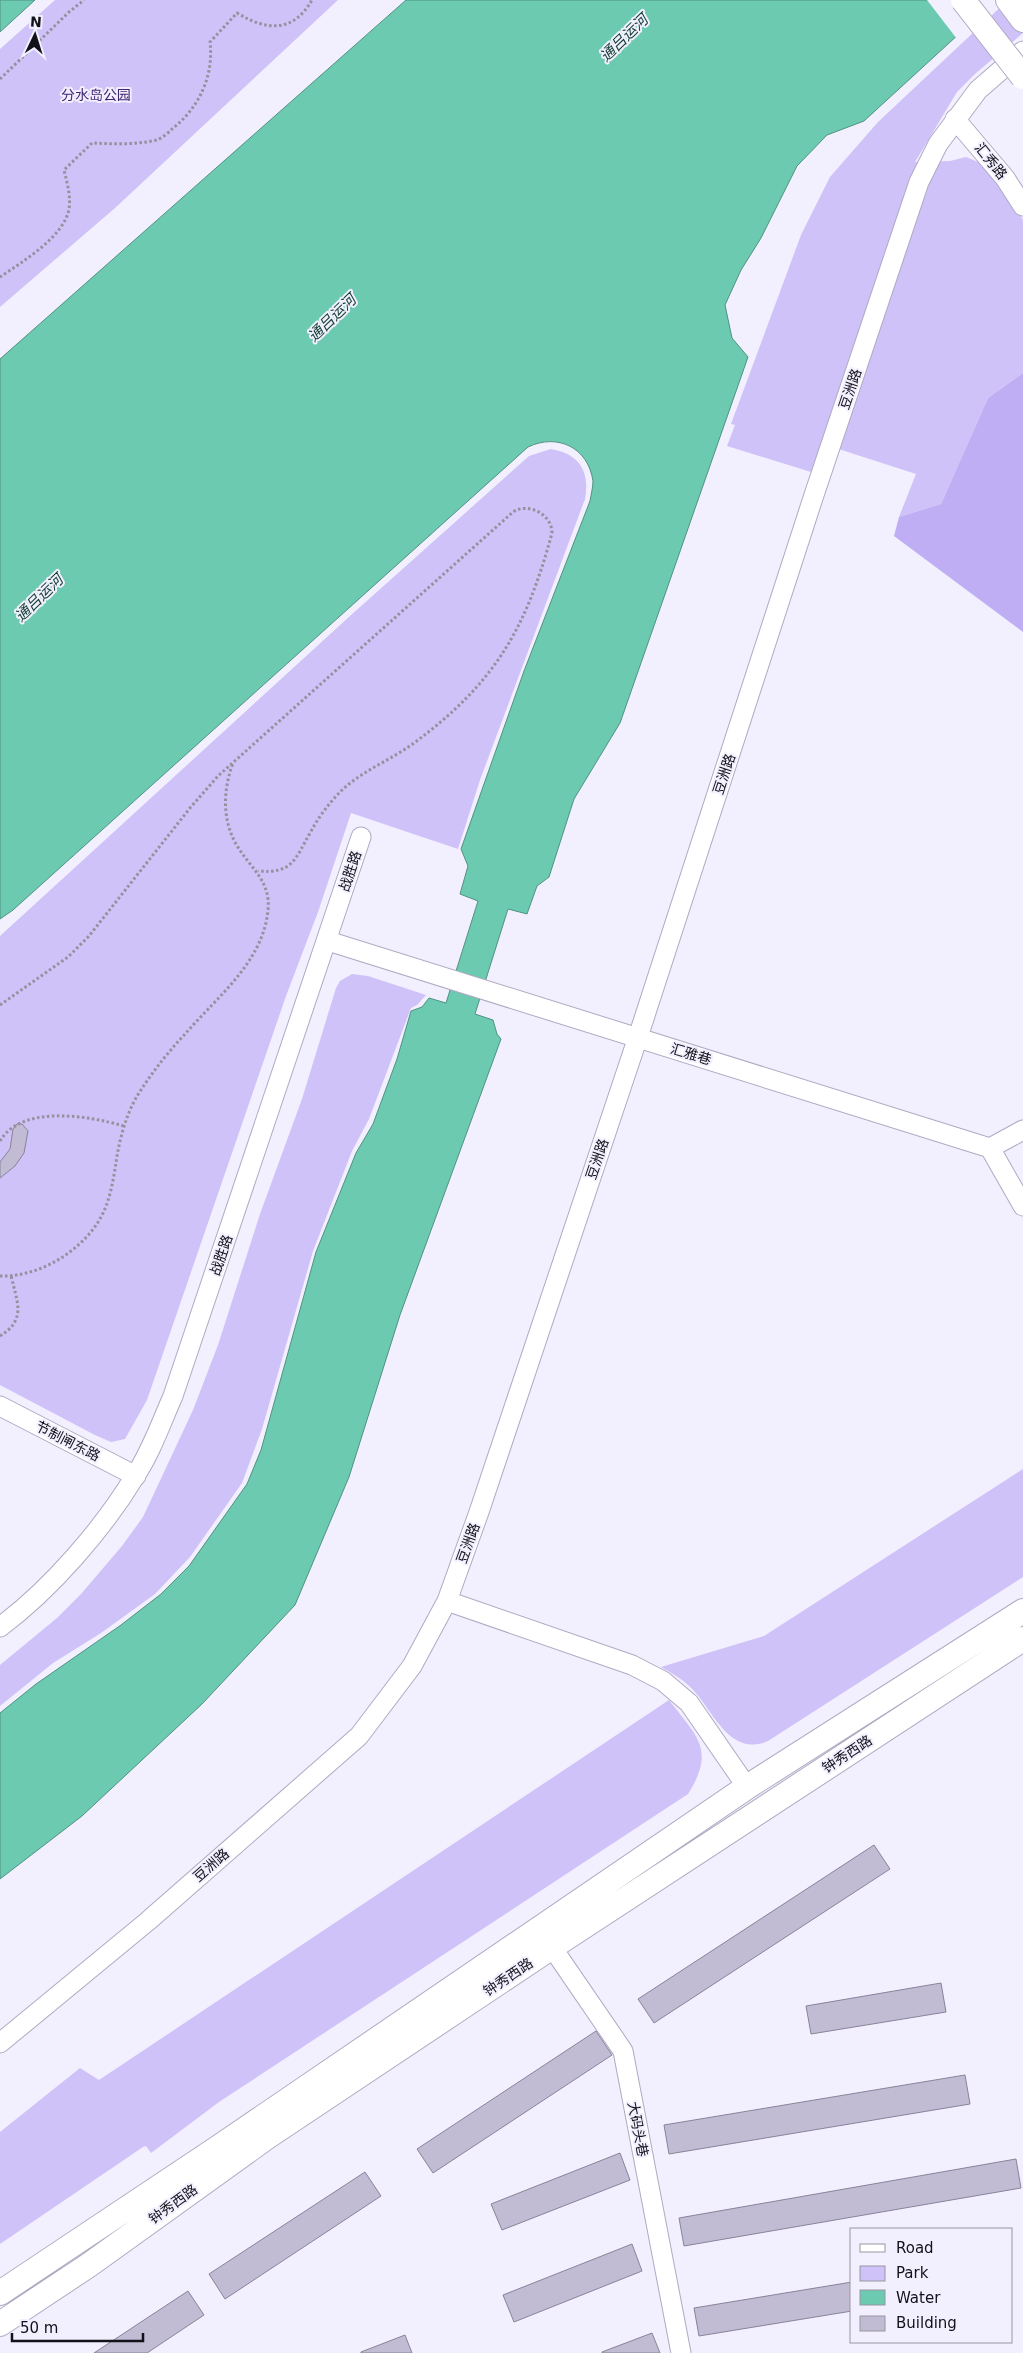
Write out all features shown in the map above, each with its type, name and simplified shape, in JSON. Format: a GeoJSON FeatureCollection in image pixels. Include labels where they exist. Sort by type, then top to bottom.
{"type":"FeatureCollection","features":[{"type":"Feature","properties":{"kind":"main road"},"geometry":{"type":"LineString","coordinates":[[963,0],[1023,76]]}},
{"type":"Feature","properties":{"kind":"main road"},"geometry":{"type":"LineString","coordinates":[[1008,0],[1023,20]]}},
{"type":"Feature","properties":{"kind":"main road","name":"钟秀西路"},"geometry":{"type":"LineString","coordinates":[[0,2294],[747,1787],[1023,1611]]}},
{"type":"Feature","properties":{"kind":"main road","name":"钟秀西路"},"geometry":{"type":"LineString","coordinates":[[0,2324],[89,2265],[268,2137],[1023,1639]]}},
{"type":"Feature","properties":{"kind":"street","name":"豆洲路"},"geometry":{"type":"LineString","coordinates":[[0,2043],[148,1921],[359,1736],[412,1666],[447,1601],[479,1512],[638,1037],[814,495],[919,182],[938,144],[978,90],[1023,51]]}},
{"type":"Feature","properties":{"kind":"street","name":"汇秀路"},"geometry":{"type":"LineString","coordinates":[[955,119],[1005,178],[1023,206]]}},
{"type":"Feature","properties":{"kind":"street","name":"战胜路"},"geometry":{"type":"LineString","coordinates":[[0,1627],[16,1615],[79,1553],[136,1476],[173,1396],[328,941],[361,837]]}},
{"type":"Feature","properties":{"kind":"street","name":"汇雅巷"},"geometry":{"type":"LineString","coordinates":[[328,941],[990,1148]]}},
{"type":"Feature","properties":{"kind":"street"},"geometry":{"type":"LineString","coordinates":[[1023,1130],[990,1148],[1023,1206]]}},
{"type":"Feature","properties":{"kind":"street","name":"节制闸东路"},"geometry":{"type":"LineString","coordinates":[[0,1406],[136,1476]]}},
{"type":"Feature","properties":{"kind":"street"},"geometry":{"type":"LineString","coordinates":[[447,1601],[632,1665],[663,1681],[689,1703],[747,1787]]}},
{"type":"Feature","properties":{"kind":"street","name":"大码头巷"},"geometry":{"type":"LineString","coordinates":[[539,1928],[623,2051],[681,2353]]}},
{"type":"Feature","properties":{"kind":"path"},"geometry":{"type":"LineString","coordinates":[[0,79],[69,12],[84,0]]}},
{"type":"Feature","properties":{"kind":"path"},"geometry":{"type":"LineString","coordinates":[[0,277],[33,255],[60,228],[68,210],[70,192],[64,170],[92,143],[126,144],[159,139],[181,122],[198,102],[207,81],[211,53],[210,42],[237,13],[253,23],[273,27],[291,22],[306,10],[312,0]]}},
{"type":"Feature","properties":{"kind":"path"},"geometry":{"type":"LineString","coordinates":[[0,1006],[68,957],[89,936],[190,808],[233,762],[512,512],[523,507],[529,508],[549,520],[552,533],[527,611],[506,648],[481,683],[458,706],[412,745],[351,782],[327,807],[310,832],[301,852],[288,866],[271,872],[258,871]]}},
{"type":"Feature","properties":{"kind":"path"},"geometry":{"type":"LineString","coordinates":[[0,1276],[22,1274],[39,1269],[61,1258],[80,1243],[95,1227],[111,1191],[124,1126],[131,1107],[151,1075],[186,1032],[209,1010],[256,951],[264,932],[268,908],[263,880],[236,844],[226,818],[226,787],[233,762]]}},
{"type":"Feature","properties":{"kind":"path"},"geometry":{"type":"LineString","coordinates":[[0,1141],[11,1127],[31,1119],[75,1116],[100,1119],[124,1126]]}},
{"type":"Feature","properties":{"kind":"path"},"geometry":{"type":"LineString","coordinates":[[0,1336],[12,1326],[19,1310],[11,1275]]}},
{"type":"Feature","properties":{"kind":"green space","name":"分水岛公园"},"geometry":{"type":"Polygon","coordinates":[[[55,0],[338,0],[115,208],[0,307],[0,49],[55,0]]]}},
{"type":"Feature","properties":{"kind":"green space"},"geometry":{"type":"Polygon","coordinates":[[[1008,0],[1023,0],[1023,33],[957,92],[915,162],[950,161],[966,157],[983,164],[999,182],[1023,220],[1023,373],[988,398],[941,504],[899,517],[916,474],[823,444],[811,472],[727,446],[735,425],[731,424],[801,235],[830,177],[878,122],[1008,0]]]}},
{"type":"Feature","properties":{"kind":"green space"},"geometry":{"type":"Polygon","coordinates":[[[551,449],[569,455],[581,466],[586,480],[585,499],[480,780],[458,849],[351,813],[147,1400],[125,1439],[111,1442],[95,1435],[0,1385],[0,936],[350,616],[529,456],[551,449]]]}},
{"type":"Feature","properties":{"kind":"green space"},"geometry":{"type":"Polygon","coordinates":[[[352,974],[368,976],[426,995],[417,1005],[411,1008],[369,1119],[352,1151],[313,1251],[262,1429],[242,1483],[190,1557],[155,1594],[101,1633],[53,1663],[0,1706],[0,1665],[57,1618],[81,1594],[122,1546],[143,1517],[193,1410],[218,1345],[260,1214],[302,1099],[336,988],[340,981],[352,974]]]}},
{"type":"Feature","properties":{"kind":"green space"},"geometry":{"type":"Polygon","coordinates":[[[1023,1469],[1023,1577],[768,1741],[755,1744],[744,1743],[734,1739],[717,1722],[691,1688],[661,1667],[764,1636],[1023,1469]]]}},
{"type":"Feature","properties":{"kind":"green space"},"geometry":{"type":"Polygon","coordinates":[[[669,1700],[695,1734],[702,1754],[701,1766],[688,1794],[219,2102],[151,2153],[146,2146],[143,2147],[0,2244],[0,2132],[80,2068],[99,2080],[669,1700]]]}},
{"type":"Feature","properties":{"kind":"shaded area"},"geometry":{"type":"Polygon","coordinates":[[[1023,373],[1023,632],[894,536],[899,517],[941,504],[988,398],[1023,373]]]}},
{"type":"Feature","properties":{"kind":"water"},"geometry":{"type":"Polygon","coordinates":[[[0,0],[35,0],[0,32],[0,0]]]}},
{"type":"Feature","properties":{"kind":"water","name":"通吕运河"},"geometry":{"type":"Polygon","coordinates":[[[406,0],[996,0],[864,121],[827,135],[797,166],[761,238],[741,270],[725,305],[732,338],[748,357],[620,723],[574,799],[549,877],[537,886],[527,914],[508,909],[475,1014],[493,1020],[497,1034],[501,1039],[400,1315],[349,1477],[295,1605],[202,1704],[82,1816],[0,1879],[0,1713],[36,1684],[121,1625],[161,1594],[189,1566],[247,1484],[261,1450],[316,1252],[356,1153],[373,1124],[397,1059],[411,1011],[422,1007],[429,998],[446,1003],[478,901],[460,894],[468,866],[461,849],[524,671],[590,501],[593,481],[585,459],[570,446],[550,442],[528,447],[13,910],[0,919],[0,359],[406,0]]]}},
{"type":"Feature","properties":{"kind":"pier"},"geometry":{"type":"Polygon","coordinates":[[[927,0],[999,0],[957,39],[927,0]]]}},
{"type":"Feature","properties":{"kind":"building"},"geometry":{"type":"Polygon","coordinates":[[[17,1124],[22,1124],[28,1131],[24,1153],[15,1166],[0,1178],[0,1162],[10,1149],[13,1129],[17,1124]]]}},
{"type":"Feature","properties":{"kind":"building"},"geometry":{"type":"Polygon","coordinates":[[[874,1845],[890,1869],[654,2023],[638,1999],[874,1845]]]}},
{"type":"Feature","properties":{"kind":"building"},"geometry":{"type":"Polygon","coordinates":[[[941,1983],[946,2012],[811,2034],[806,2006],[941,1983]]]}},
{"type":"Feature","properties":{"kind":"building"},"geometry":{"type":"Polygon","coordinates":[[[596,2031],[612,2055],[433,2173],[417,2149],[596,2031]]]}},
{"type":"Feature","properties":{"kind":"building"},"geometry":{"type":"Polygon","coordinates":[[[965,2075],[970,2104],[669,2154],[664,2125],[965,2075]]]}},
{"type":"Feature","properties":{"kind":"building"},"geometry":{"type":"Polygon","coordinates":[[[620,2153],[630,2180],[502,2230],[491,2204],[620,2153]]]}},
{"type":"Feature","properties":{"kind":"building"},"geometry":{"type":"Polygon","coordinates":[[[1016,2159],[1021,2188],[684,2246],[679,2218],[1016,2159]]]}},
{"type":"Feature","properties":{"kind":"building"},"geometry":{"type":"Polygon","coordinates":[[[365,2172],[381,2196],[225,2299],[209,2274],[365,2172]]]}},
{"type":"Feature","properties":{"kind":"building"},"geometry":{"type":"Polygon","coordinates":[[[632,2244],[642,2271],[514,2322],[503,2295],[632,2244]]]}},
{"type":"Feature","properties":{"kind":"building"},"geometry":{"type":"Polygon","coordinates":[[[850,2282],[850,2311],[699,2336],[694,2308],[850,2282]]]}},
{"type":"Feature","properties":{"kind":"building"},"geometry":{"type":"Polygon","coordinates":[[[188,2291],[204,2315],[147,2353],[94,2353],[188,2291]]]}},
{"type":"Feature","properties":{"kind":"building"},"geometry":{"type":"Polygon","coordinates":[[[652,2333],[660,2353],[602,2353],[602,2352],[652,2333]]]}},
{"type":"Feature","properties":{"kind":"building"},"geometry":{"type":"Polygon","coordinates":[[[405,2335],[412,2353],[361,2353],[361,2352],[405,2335]]]}}]}
